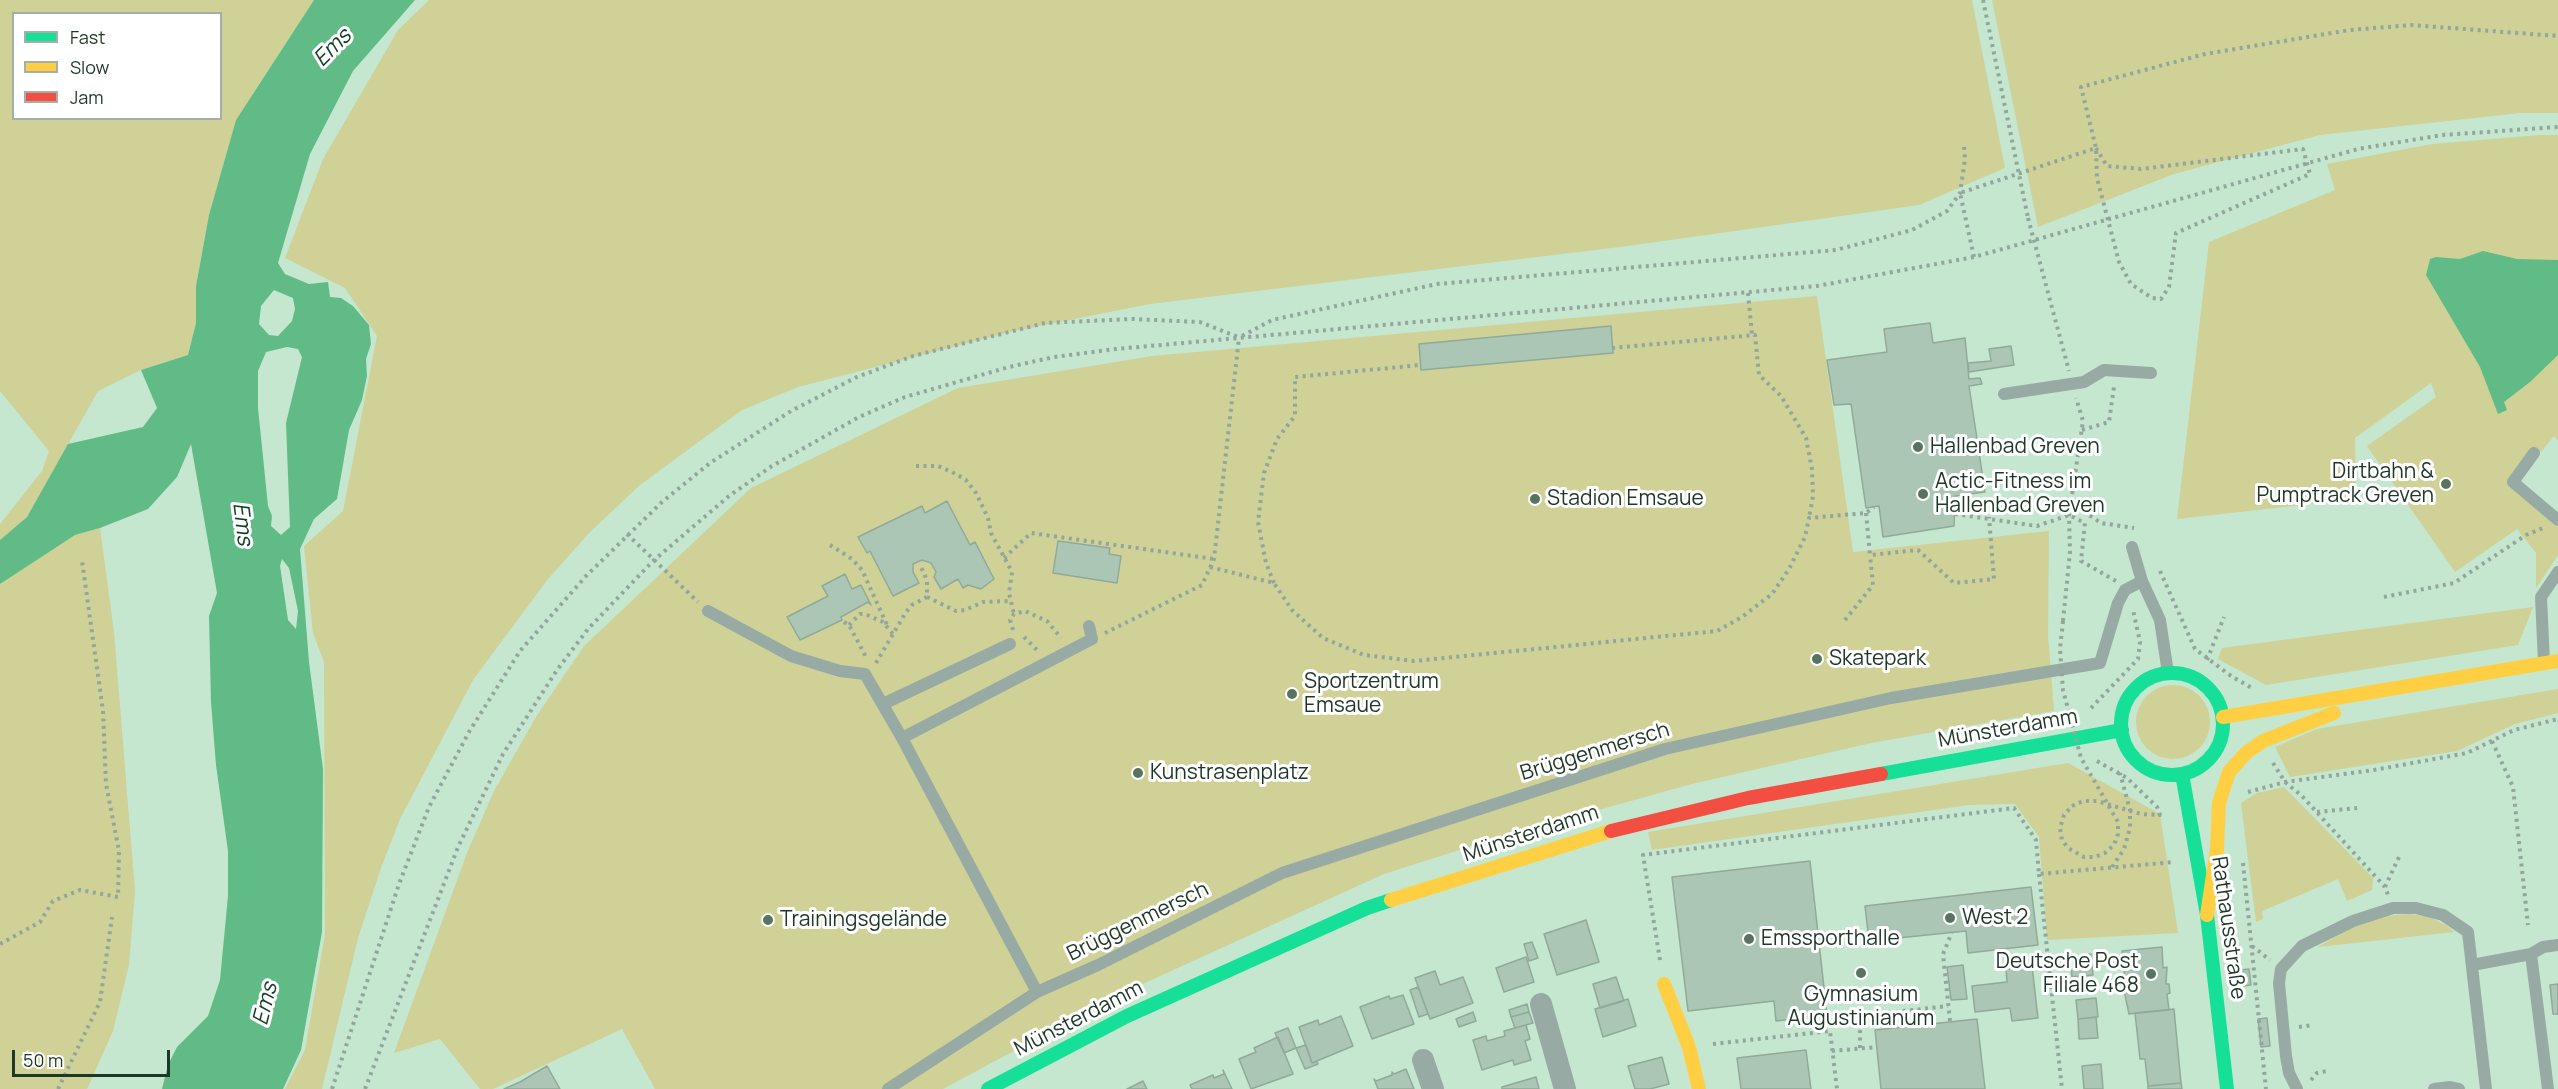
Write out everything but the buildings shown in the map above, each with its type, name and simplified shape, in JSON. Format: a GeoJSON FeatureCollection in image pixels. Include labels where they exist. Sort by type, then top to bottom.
{"type":"FeatureCollection","features":[{"type":"Feature","properties":{"kind":"main road"},"geometry":{"type":"LineString","coordinates":[[2223,717],[2382,693],[2551,663]]}},
{"type":"Feature","properties":{"kind":"main road"},"geometry":{"type":"LineString","coordinates":[[2168,673],[2184,674],[2210,689],[2219,702],[2223,717],[2222,733],[2213,754],[2196,769],[2182,774],[2166,774],[2151,770],[2137,761],[2127,748],[2122,730],[2122,716],[2127,700],[2138,686],[2152,677],[2168,673]]}},
{"type":"Feature","properties":{"kind":"main road"},"geometry":{"type":"LineString","coordinates":[[2207,915],[2217,849],[2219,803],[2229,772],[2246,753],[2263,741],[2382,693]]}},
{"type":"Feature","properties":{"kind":"main road","name":"Münsterdamm"},"geometry":{"type":"LineString","coordinates":[[988,1089],[1127,1016],[1367,908],[1529,856],[1636,823],[1748,798],[2122,730]]}},
{"type":"Feature","properties":{"kind":"main road","name":"Rathausstraße"},"geometry":{"type":"LineString","coordinates":[[2182,774],[2207,915],[2227,1089]]}},
{"type":"Feature","properties":{"kind":"main road"},"geometry":{"type":"LineString","coordinates":[[1664,984],[1689,1047],[1699,1089]]}},
{"type":"Feature","properties":{"kind":"street"},"geometry":{"type":"LineString","coordinates":[[1541,1004],[1565,1089]]}},
{"type":"Feature","properties":{"kind":"street"},"geometry":{"type":"LineString","coordinates":[[1423,1060],[1433,1089]]}},
{"type":"Feature","properties":{"kind":"lane"},"geometry":{"type":"LineString","coordinates":[[2004,394],[2084,382],[2104,370],[2151,373]]}},
{"type":"Feature","properties":{"kind":"lane"},"geometry":{"type":"LineString","coordinates":[[2534,453],[2513,482],[2553,523]]}},
{"type":"Feature","properties":{"kind":"lane"},"geometry":{"type":"LineString","coordinates":[[2132,547],[2142,581],[2160,620],[2168,673]]}},
{"type":"Feature","properties":{"kind":"lane"},"geometry":{"type":"LineString","coordinates":[[2551,663],[2541,597],[2558,572]]}},
{"type":"Feature","properties":{"kind":"lane"},"geometry":{"type":"LineString","coordinates":[[2125,590],[2142,581]]}},
{"type":"Feature","properties":{"kind":"lane","name":"Brüggenmersch"},"geometry":{"type":"LineString","coordinates":[[888,1089],[1037,992],[1098,965],[1282,873],[1665,749],[1891,698],[2100,663],[2118,603],[2125,590]]}},
{"type":"Feature","properties":{"kind":"lane"},"geometry":{"type":"LineString","coordinates":[[708,611],[791,656],[840,671],[868,672],[1037,992]]}},
{"type":"Feature","properties":{"kind":"lane"},"geometry":{"type":"LineString","coordinates":[[902,738],[1046,665],[1092,639],[1089,626]]}},
{"type":"Feature","properties":{"kind":"lane"},"geometry":{"type":"LineString","coordinates":[[883,704],[1010,644]]}},
{"type":"Feature","properties":{"kind":"lane"},"geometry":{"type":"LineString","coordinates":[[2297,1089],[2289,1073],[2286,1056],[2279,982],[2281,969],[2302,946],[2353,921],[2393,908],[2416,908],[2443,915],[2468,932],[2486,1089]]}},
{"type":"Feature","properties":{"kind":"lane"},"geometry":{"type":"LineString","coordinates":[[2472,965],[2531,954],[2543,947],[2558,945]]}},
{"type":"Feature","properties":{"kind":"lane"},"geometry":{"type":"LineString","coordinates":[[2531,954],[2548,1089]]}},
{"type":"Feature","properties":{"kind":"lane"},"geometry":{"type":"LineString","coordinates":[[2434,1089],[2459,1089]]}},
{"type":"Feature","properties":{"kind":"path"},"geometry":{"type":"LineString","coordinates":[[1983,0],[2034,241]]}},
{"type":"Feature","properties":{"kind":"path"},"geometry":{"type":"LineString","coordinates":[[2096,148],[2107,166],[2141,169],[2304,149],[2310,174],[2176,233],[2169,286],[2161,298],[2152,298],[2131,284],[2119,262],[2097,178],[2096,148],[2081,87],[2205,54],[2350,30],[2411,25],[2558,36]]}},
{"type":"Feature","properties":{"kind":"path"},"geometry":{"type":"LineString","coordinates":[[365,1089],[458,847],[503,754],[557,670],[588,629],[653,561],[729,496],[772,466],[859,417],[905,397],[1009,367],[1054,357],[1817,286],[1974,257],[2307,161],[2358,149],[2442,135],[2558,127]]}},
{"type":"Feature","properties":{"kind":"path"},"geometry":{"type":"LineString","coordinates":[[1964,146],[1965,159],[1960,193],[1974,257]]}},
{"type":"Feature","properties":{"kind":"path"},"geometry":{"type":"LineString","coordinates":[[1239,338],[1272,320],[1437,284],[1836,250],[1912,230],[1947,211],[1960,193],[2096,148]]}},
{"type":"Feature","properties":{"kind":"path"},"geometry":{"type":"LineString","coordinates":[[1421,365],[1295,377],[1295,416],[1277,439],[1264,473],[1258,522],[1266,564],[1274,583],[1292,610],[1323,638],[1364,655],[1414,661],[1717,631],[1742,617],[1772,594],[1789,569],[1805,537],[1813,496],[1812,469],[1806,438],[1781,396],[1759,375],[1748,293]]}},
{"type":"Feature","properties":{"kind":"path"},"geometry":{"type":"LineString","coordinates":[[332,1089],[399,884],[429,807],[469,732],[520,651],[627,534],[662,502],[710,463],[791,411],[857,377],[914,356],[1046,323],[1132,319],[1200,322],[1239,338]]}},
{"type":"Feature","properties":{"kind":"path"},"geometry":{"type":"LineString","coordinates":[[1612,348],[1752,335]]}},
{"type":"Feature","properties":{"kind":"path"},"geometry":{"type":"LineString","coordinates":[[1092,639],[1202,585],[1214,560],[1239,338]]}},
{"type":"Feature","properties":{"kind":"path"},"geometry":{"type":"LineString","coordinates":[[2081,430],[2109,422],[2114,387]]}},
{"type":"Feature","properties":{"kind":"path"},"geometry":{"type":"LineString","coordinates":[[916,466],[938,466],[966,480],[983,505],[991,533],[1012,572],[1010,601],[1014,614]]}},
{"type":"Feature","properties":{"kind":"path"},"geometry":{"type":"LineString","coordinates":[[2071,503],[2101,523],[2134,528]]}},
{"type":"Feature","properties":{"kind":"path"},"geometry":{"type":"LineString","coordinates":[[1809,518],[1866,513],[1874,507]]}},
{"type":"Feature","properties":{"kind":"path"},"geometry":{"type":"LineString","coordinates":[[1845,620],[1874,585],[1866,513]]}},
{"type":"Feature","properties":{"kind":"path"},"geometry":{"type":"LineString","coordinates":[[1955,514],[1989,517],[2037,526],[2069,516],[2085,523],[2081,561],[2115,579],[2125,590],[2137,618],[2140,642],[2138,659],[2096,705],[2084,714]]}},
{"type":"Feature","properties":{"kind":"path"},"geometry":{"type":"LineString","coordinates":[[2069,516],[2070,552],[2060,649],[2063,690],[2081,758],[2118,822],[2116,839],[2105,853],[2095,857],[2084,856],[2068,848],[2062,840],[2060,828],[2064,815],[2072,806],[2083,801],[2097,801],[2130,810],[2161,816],[2149,798],[2120,773],[2097,762]]}},
{"type":"Feature","properties":{"kind":"path"},"geometry":{"type":"LineString","coordinates":[[1870,555],[1918,550],[1954,583],[1994,579],[1989,517]]}},
{"type":"Feature","properties":{"kind":"path"},"geometry":{"type":"LineString","coordinates":[[2384,597],[2454,583],[2526,535],[2553,523]]}},
{"type":"Feature","properties":{"kind":"path"},"geometry":{"type":"LineString","coordinates":[[1004,558],[1031,533],[1214,560]]}},
{"type":"Feature","properties":{"kind":"path"},"geometry":{"type":"LineString","coordinates":[[627,534],[708,611]]}},
{"type":"Feature","properties":{"kind":"path"},"geometry":{"type":"LineString","coordinates":[[830,545],[852,559],[862,570],[887,626]]}},
{"type":"Feature","properties":{"kind":"path"},"geometry":{"type":"LineString","coordinates":[[0,944],[40,922],[53,900],[80,890],[118,897],[119,851],[106,784],[103,711],[82,561]]}},
{"type":"Feature","properties":{"kind":"path"},"geometry":{"type":"LineString","coordinates":[[921,567],[927,580],[927,597]]}},
{"type":"Feature","properties":{"kind":"path"},"geometry":{"type":"LineString","coordinates":[[1210,567],[1274,583]]}},
{"type":"Feature","properties":{"kind":"path"},"geometry":{"type":"LineString","coordinates":[[2160,571],[2185,632],[2195,649],[2207,660],[2231,676],[2249,684],[2254,690]]}},
{"type":"Feature","properties":{"kind":"path"},"geometry":{"type":"LineString","coordinates":[[927,597],[956,611],[965,610],[983,602],[1010,601]]}},
{"type":"Feature","properties":{"kind":"path"},"geometry":{"type":"LineString","coordinates":[[868,672],[912,605],[927,597]]}},
{"type":"Feature","properties":{"kind":"path"},"geometry":{"type":"LineString","coordinates":[[1046,665],[1038,651],[1010,627],[1010,620],[1014,614],[1025,611],[1038,615],[1047,621],[1066,645],[1073,650]]}},
{"type":"Feature","properties":{"kind":"path"},"geometry":{"type":"LineString","coordinates":[[849,625],[860,614],[865,614],[874,616],[894,634]]}},
{"type":"Feature","properties":{"kind":"path"},"geometry":{"type":"LineString","coordinates":[[2207,660],[2224,617]]}},
{"type":"Feature","properties":{"kind":"path"},"geometry":{"type":"LineString","coordinates":[[844,622],[849,625],[868,672]]}},
{"type":"Feature","properties":{"kind":"path"},"geometry":{"type":"LineString","coordinates":[[2243,793],[2285,782],[2467,753],[2514,730],[2558,719]]}},
{"type":"Feature","properties":{"kind":"path"},"geometry":{"type":"LineString","coordinates":[[2492,741],[2513,787],[2528,925]]}},
{"type":"Feature","properties":{"kind":"path"},"geometry":{"type":"LineString","coordinates":[[2269,755],[2285,782],[2317,812],[2385,887],[2393,908]]}},
{"type":"Feature","properties":{"kind":"path"},"geometry":{"type":"LineString","coordinates":[[2111,867],[2128,839],[2130,810],[2120,773]]}},
{"type":"Feature","properties":{"kind":"path"},"geometry":{"type":"LineString","coordinates":[[1664,984],[1643,855],[2014,808],[2036,840],[2062,1089]]}},
{"type":"Feature","properties":{"kind":"path"},"geometry":{"type":"LineString","coordinates":[[2317,812],[2356,808]]}},
{"type":"Feature","properties":{"kind":"path"},"geometry":{"type":"LineString","coordinates":[[2242,857],[2266,1089]]}},
{"type":"Feature","properties":{"kind":"path"},"geometry":{"type":"LineString","coordinates":[[2385,887],[2399,857]]}},
{"type":"Feature","properties":{"kind":"path"},"geometry":{"type":"LineString","coordinates":[[2039,874],[2174,862]]}},
{"type":"Feature","properties":{"kind":"path"},"geometry":{"type":"LineString","coordinates":[[58,1089],[100,1002],[112,917]]}},
{"type":"Feature","properties":{"kind":"path"},"geometry":{"type":"LineString","coordinates":[[1950,1021],[1943,954],[1953,932]]}},
{"type":"Feature","properties":{"kind":"path"},"geometry":{"type":"LineString","coordinates":[[1860,1048],[1860,1016],[1948,1006]]}},
{"type":"Feature","properties":{"kind":"path"},"geometry":{"type":"LineString","coordinates":[[1887,1013],[1888,1028]]}},
{"type":"Feature","properties":{"kind":"path"},"geometry":{"type":"LineString","coordinates":[[1689,1047],[1830,1031],[1837,1089]]}},
{"type":"Feature","properties":{"kind":"path"},"geometry":{"type":"LineString","coordinates":[[1832,1051],[1877,1047]]}},
{"type":"Feature","properties":{"kind":"path"},"geometry":{"type":"LineString","coordinates":[[2310,1082],[2317,1073],[2327,1071]]}},
{"type":"Feature","properties":{"kind":"shaded area"},"geometry":{"type":"Polygon","coordinates":[[[0,0],[314,0],[236,120],[209,216],[196,286],[196,323],[188,355],[141,370],[98,391],[27,517],[0,540],[0,524],[42,471],[49,451],[0,391],[0,0]]]}},
{"type":"Feature","properties":{"kind":"shaded area"},"geometry":{"type":"Polygon","coordinates":[[[429,0],[1972,0],[2005,168],[1919,205],[1628,246],[1150,304],[1014,331],[798,387],[742,410],[640,485],[590,532],[548,579],[473,680],[400,819],[381,868],[358,938],[322,1089],[285,1089],[305,1050],[325,934],[324,662],[313,633],[304,546],[343,511],[377,336],[345,288],[285,258],[323,159],[398,30],[429,0]]]}},
{"type":"Feature","properties":{"kind":"shaded area"},"geometry":{"type":"Polygon","coordinates":[[[1992,0],[2558,0],[2558,113],[2520,113],[2320,135],[2174,174],[2038,227],[1992,0]]]}},
{"type":"Feature","properties":{"kind":"shaded area"},"geometry":{"type":"Polygon","coordinates":[[[2558,135],[2558,440],[2554,436],[2541,452],[2533,448],[2508,481],[2558,527],[2558,555],[2536,588],[2536,553],[2517,529],[2455,572],[2367,446],[2436,397],[2431,383],[2355,438],[2356,499],[2177,519],[2209,242],[2335,190],[2327,164],[2432,144],[2558,135]]]}},
{"type":"Feature","properties":{"kind":"shaded area","name":"Sportzentrum Emsaue"},"geometry":{"type":"Polygon","coordinates":[[[1817,296],[1853,552],[2049,531],[2048,636],[2054,711],[1871,743],[1692,784],[1497,838],[1384,874],[1114,997],[943,1089],[655,1089],[622,1029],[493,1089],[480,1089],[440,1039],[394,1053],[467,853],[494,791],[536,717],[584,646],[751,488],[958,388],[1152,356],[1817,296]]]}},
{"type":"Feature","properties":{"kind":"shaded area"},"geometry":{"type":"Polygon","coordinates":[[[100,528],[114,632],[135,891],[129,965],[113,1031],[87,1089],[0,1089],[0,584],[75,535],[100,528]]]}},
{"type":"Feature","properties":{"kind":"shaded area"},"geometry":{"type":"Polygon","coordinates":[[[2533,607],[2518,645],[2266,685],[2218,659],[2222,648],[2533,607]]]}},
{"type":"Feature","properties":{"kind":"shaded area"},"geometry":{"type":"Polygon","coordinates":[[[2173,685],[2187,688],[2199,696],[2207,708],[2210,722],[2207,736],[2199,748],[2187,756],[2173,759],[2159,756],[2147,748],[2139,736],[2136,722],[2139,708],[2147,696],[2159,688],[2173,685]]]}},
{"type":"Feature","properties":{"kind":"shaded area"},"geometry":{"type":"Polygon","coordinates":[[[2558,689],[2558,713],[2515,724],[2457,751],[2290,777],[2275,747],[2317,729],[2558,689]]]}},
{"type":"Feature","properties":{"kind":"shaded area"},"geometry":{"type":"Polygon","coordinates":[[[2068,763],[2160,814],[2178,933],[2047,940],[2039,837],[2015,804],[1969,805],[1652,850],[1648,832],[2068,763]]]}},
{"type":"Feature","properties":{"kind":"shaded area"},"geometry":{"type":"Polygon","coordinates":[[[2284,787],[2373,878],[2372,890],[2347,901],[2338,879],[2262,911],[2263,919],[2256,922],[2241,803],[2257,793],[2284,787]]]}},
{"type":"Feature","properties":{"kind":"shaded area"},"geometry":{"type":"Polygon","coordinates":[[[2408,914],[2427,916],[2446,925],[2454,932],[2318,947],[2346,930],[2385,916],[2408,914]]]}},
{"type":"Feature","properties":{"kind":"water","name":"Ems"},"geometry":{"type":"Polygon","coordinates":[[[314,0],[415,0],[353,71],[310,154],[278,263],[285,274],[309,284],[328,282],[330,297],[341,298],[353,306],[369,325],[371,344],[366,359],[367,376],[362,400],[349,430],[337,499],[314,519],[300,549],[309,662],[323,769],[322,932],[301,1050],[283,1089],[162,1089],[168,1065],[177,1047],[208,1016],[220,980],[228,896],[228,851],[216,765],[211,702],[209,616],[217,593],[191,444],[177,477],[148,509],[75,535],[0,584],[0,540],[27,517],[68,444],[143,427],[157,408],[141,370],[188,355],[196,323],[196,286],[209,215],[236,120],[314,0]],[[274,290],[261,306],[259,324],[269,335],[278,336],[292,321],[295,309],[293,298],[274,290]],[[287,347],[266,352],[258,371],[258,408],[268,506],[272,516],[271,526],[281,535],[290,527],[286,423],[302,357],[298,349],[287,347]],[[282,559],[280,566],[288,620],[296,629],[298,611],[289,568],[282,559]]]}},
{"type":"Feature","properties":{"kind":"water"},"geometry":{"type":"Polygon","coordinates":[[[2483,251],[2517,259],[2558,260],[2558,355],[2530,382],[2504,402],[2507,410],[2498,414],[2480,367],[2426,275],[2430,259],[2436,257],[2460,259],[2483,251]]]}},
{"type":"Feature","properties":{"kind":"traffic: fast"},"geometry":{"type":"LineString","coordinates":[[2172,673],[2191,677],[2208,688],[2219,705],[2223,724],[2219,743],[2208,760],[2191,771],[2172,775],[2153,771],[2136,760],[2125,743],[2121,724],[2125,705],[2136,688],[2153,677],[2172,673]]}},
{"type":"Feature","properties":{"kind":"traffic: fast"},"geometry":{"type":"LineString","coordinates":[[1881,774],[2122,730]]}},
{"type":"Feature","properties":{"kind":"traffic: fast"},"geometry":{"type":"LineString","coordinates":[[2182,774],[2207,915],[2227,1089]]}},
{"type":"Feature","properties":{"kind":"traffic: fast"},"geometry":{"type":"LineString","coordinates":[[988,1089],[1127,1016],[1367,908],[1391,900]]}},
{"type":"Feature","properties":{"kind":"traffic: slow"},"geometry":{"type":"LineString","coordinates":[[2223,717],[2558,661]]}},
{"type":"Feature","properties":{"kind":"traffic: slow"},"geometry":{"type":"LineString","coordinates":[[2207,915],[2217,849],[2219,803],[2229,772],[2246,753],[2263,741],[2334,713]]}},
{"type":"Feature","properties":{"kind":"traffic: slow"},"geometry":{"type":"LineString","coordinates":[[1391,900],[1611,831]]}},
{"type":"Feature","properties":{"kind":"traffic: slow"},"geometry":{"type":"LineString","coordinates":[[1664,984],[1689,1047],[1699,1089]]}},
{"type":"Feature","properties":{"kind":"traffic: jam"},"geometry":{"type":"LineString","coordinates":[[1611,831],[1748,798],[1881,774]]}},
{"type":"Feature","properties":{"kind":"place","name":"Hallenbad Greven"},"geometry":{"type":"Point","coordinates":[1918,447]}},
{"type":"Feature","properties":{"kind":"place","name":"Dirtbahn & Pumptrack Greven"},"geometry":{"type":"Point","coordinates":[2446,484]}},
{"type":"Feature","properties":{"kind":"place","name":"Actic-Fitness im Hallenbad Greven"},"geometry":{"type":"Point","coordinates":[1923,494]}},
{"type":"Feature","properties":{"kind":"place","name":"Stadion Emsaue"},"geometry":{"type":"Point","coordinates":[1535,499]}},
{"type":"Feature","properties":{"kind":"place","name":"Skatepark"},"geometry":{"type":"Point","coordinates":[1817,659]}},
{"type":"Feature","properties":{"kind":"place","name":"Sportzentrum Emsaue"},"geometry":{"type":"Point","coordinates":[1292,694]}},
{"type":"Feature","properties":{"kind":"place","name":"Kunstrasenplatz"},"geometry":{"type":"Point","coordinates":[1138,773]}},
{"type":"Feature","properties":{"kind":"place","name":"West 2"},"geometry":{"type":"Point","coordinates":[1950,918]}},
{"type":"Feature","properties":{"kind":"place","name":"Trainingsgelände"},"geometry":{"type":"Point","coordinates":[768,920]}},
{"type":"Feature","properties":{"kind":"place","name":"Emssporthalle"},"geometry":{"type":"Point","coordinates":[1749,939]}},
{"type":"Feature","properties":{"kind":"place","name":"Gymnasium Augustinianum"},"geometry":{"type":"Point","coordinates":[1861,973]}},
{"type":"Feature","properties":{"kind":"place","name":"Deutsche Post Filiale 468"},"geometry":{"type":"Point","coordinates":[2151,974]}}]}
